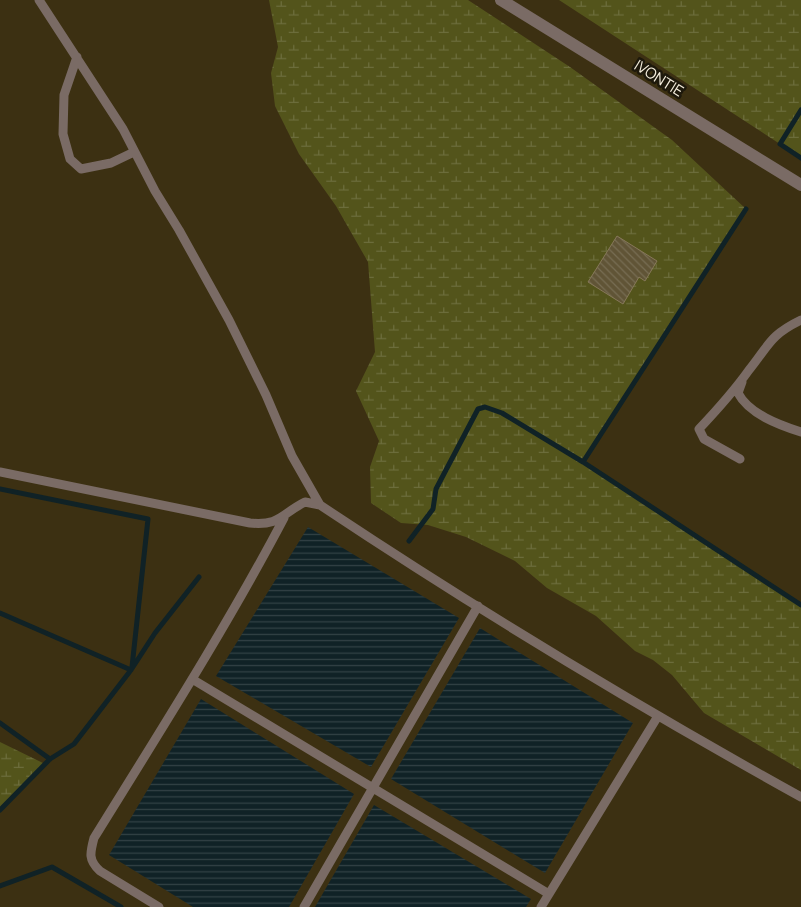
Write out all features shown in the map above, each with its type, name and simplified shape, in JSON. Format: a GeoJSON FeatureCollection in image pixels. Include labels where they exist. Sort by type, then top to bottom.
{"type":"FeatureCollection","features":[{"type":"Feature","properties":{"kind":"street","name":"IVONTIE"},"geometry":{"type":"LineString","coordinates":[[501,0],[801,185]]}},
{"type":"Feature","properties":{"kind":"lane"},"geometry":{"type":"LineString","coordinates":[[40,0],[123,129],[134,152],[229,320],[266,395],[292,456],[320,505]]}},
{"type":"Feature","properties":{"kind":"lane"},"geometry":{"type":"LineString","coordinates":[[77,57],[64,95],[62,134],[70,159],[82,169],[111,163],[134,152]]}},
{"type":"Feature","properties":{"kind":"lane"},"geometry":{"type":"LineString","coordinates":[[740,459],[704,439],[699,429],[780,330],[801,320]]}},
{"type":"Feature","properties":{"kind":"lane"},"geometry":{"type":"LineString","coordinates":[[745,375],[738,393],[744,404],[756,412],[801,432]]}},
{"type":"Feature","properties":{"kind":"lane"},"geometry":{"type":"LineString","coordinates":[[0,472],[250,523],[277,522],[306,502],[320,505],[415,568],[658,716],[801,797]]}},
{"type":"Feature","properties":{"kind":"lane"},"geometry":{"type":"LineString","coordinates":[[159,907],[100,872],[92,864],[90,854],[94,838],[192,679],[285,516]]}},
{"type":"Feature","properties":{"kind":"lane"},"geometry":{"type":"LineString","coordinates":[[304,907],[478,606]]}},
{"type":"Feature","properties":{"kind":"lane"},"geometry":{"type":"LineString","coordinates":[[192,679],[549,894]]}},
{"type":"Feature","properties":{"kind":"lane"},"geometry":{"type":"LineString","coordinates":[[541,907],[658,716]]}},
{"type":"Feature","properties":{"kind":"green space"},"geometry":{"type":"Polygon","coordinates":[[[269,0],[468,0],[570,67],[672,140],[746,209],[583,462],[801,605],[801,770],[704,713],[672,675],[653,660],[635,651],[596,616],[547,588],[515,561],[466,537],[428,525],[401,523],[371,503],[370,467],[379,441],[356,391],[375,352],[368,262],[336,206],[299,154],[275,106],[271,73],[278,47],[269,0]]]}},
{"type":"Feature","properties":{"kind":"green space"},"geometry":{"type":"Polygon","coordinates":[[[559,0],[801,0],[801,158],[780,144],[559,0]]]}},
{"type":"Feature","properties":{"kind":"green space"},"geometry":{"type":"Polygon","coordinates":[[[0,742],[45,764],[0,810],[0,742]]]}},
{"type":"Feature","properties":{"kind":"shaded area"},"geometry":{"type":"Polygon","coordinates":[[[308,527],[459,618],[371,767],[216,676],[308,527]]]}},
{"type":"Feature","properties":{"kind":"shaded area"},"geometry":{"type":"Polygon","coordinates":[[[480,628],[633,723],[545,873],[391,779],[480,628]]]}},
{"type":"Feature","properties":{"kind":"shaded area"},"geometry":{"type":"Polygon","coordinates":[[[201,699],[354,794],[289,907],[193,907],[109,855],[201,699]]]}},
{"type":"Feature","properties":{"kind":"shaded area"},"geometry":{"type":"Polygon","coordinates":[[[374,805],[531,899],[526,907],[315,907],[374,805]]]}},
{"type":"Feature","properties":{"kind":"building"},"geometry":{"type":"Polygon","coordinates":[[[617,236],[657,261],[645,281],[639,277],[623,304],[588,282],[617,236]]]}},
{"type":"Feature","properties":{"kind":"waterway"},"geometry":{"type":"LineString","coordinates":[[801,110],[780,144],[801,158]]}},
{"type":"Feature","properties":{"kind":"waterway"},"geometry":{"type":"LineString","coordinates":[[583,462],[746,209]]}},
{"type":"Feature","properties":{"kind":"waterway"},"geometry":{"type":"LineString","coordinates":[[409,541],[433,509],[436,489],[478,409],[485,407],[502,413],[583,462],[801,605]]}},
{"type":"Feature","properties":{"kind":"waterway"},"geometry":{"type":"LineString","coordinates":[[0,489],[148,519],[132,667]]}},
{"type":"Feature","properties":{"kind":"waterway"},"geometry":{"type":"LineString","coordinates":[[0,810],[50,759],[74,744],[131,670],[155,633],[199,577]]}},
{"type":"Feature","properties":{"kind":"waterway"},"geometry":{"type":"LineString","coordinates":[[0,613],[131,670]]}},
{"type":"Feature","properties":{"kind":"waterway"},"geometry":{"type":"LineString","coordinates":[[0,723],[50,759]]}},
{"type":"Feature","properties":{"kind":"waterway"},"geometry":{"type":"LineString","coordinates":[[0,886],[52,867],[121,907]]}}]}
